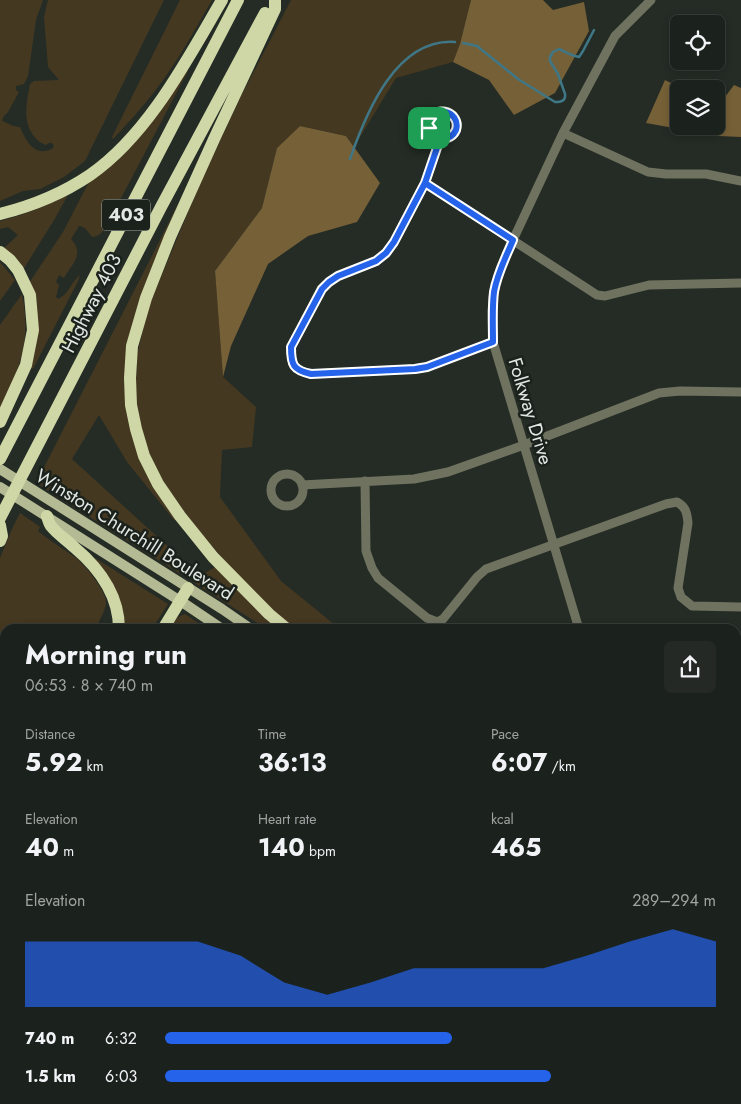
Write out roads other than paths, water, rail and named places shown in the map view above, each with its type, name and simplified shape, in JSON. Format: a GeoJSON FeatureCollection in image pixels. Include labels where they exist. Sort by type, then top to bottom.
{"type":"FeatureCollection","features":[{"type":"Feature","properties":{"kind":"highway"},"geometry":{"type":"LineString","coordinates":[[0,214],[30,206],[61,192],[90,174],[115,154],[142,125],[161,98],[190,55],[222,0]]}},
{"type":"Feature","properties":{"kind":"highway","name":"Highway 403"},"geometry":{"type":"LineString","coordinates":[[0,459],[238,0]]}},
{"type":"Feature","properties":{"kind":"highway"},"geometry":{"type":"LineString","coordinates":[[273,0],[275,9],[170,237],[146,298],[132,346],[130,378],[131,405],[136,429],[144,456],[158,484],[180,516],[213,557],[281,624]]}},
{"type":"Feature","properties":{"kind":"highway","name":"Highway 403"},"geometry":{"type":"LineString","coordinates":[[0,518],[161,207],[273,0]]}},
{"type":"Feature","properties":{"kind":"highway"},"geometry":{"type":"LineString","coordinates":[[0,252],[18,270],[30,295],[34,330],[26,365],[0,422]]}},
{"type":"Feature","properties":{"kind":"highway"},"geometry":{"type":"LineString","coordinates":[[47,516],[50,526],[83,554],[98,570],[115,602],[118,624]]}},
{"type":"Feature","properties":{"kind":"highway"},"geometry":{"type":"LineString","coordinates":[[0,525],[2,536],[0,541]]}},
{"type":"Feature","properties":{"kind":"highway"},"geometry":{"type":"LineString","coordinates":[[166,624],[188,588]]}},
{"type":"Feature","properties":{"kind":"main road","name":"Winston Churchill Boulevard"},"geometry":{"type":"LineString","coordinates":[[0,469],[244,624]]}},
{"type":"Feature","properties":{"kind":"main road","name":"Winston Churchill Boulevard"},"geometry":{"type":"LineString","coordinates":[[0,487],[214,624]]}},
{"type":"Feature","properties":{"kind":"street","name":"Folkway Drive"},"geometry":{"type":"LineString","coordinates":[[577,624],[493,342],[492,311],[494,290],[500,269],[563,134],[615,36],[651,0]]}},
{"type":"Feature","properties":{"kind":"street"},"geometry":{"type":"LineString","coordinates":[[563,134],[648,172],[706,174],[741,181]]}},
{"type":"Feature","properties":{"kind":"street"},"geometry":{"type":"LineString","coordinates":[[440,139],[425,183],[394,242],[386,253],[376,261],[338,276],[322,289],[291,347],[293,366],[300,372],[311,374],[415,369],[427,367],[493,342]]}},
{"type":"Feature","properties":{"kind":"street"},"geometry":{"type":"LineString","coordinates":[[425,183],[597,295],[605,296],[649,284],[741,283]]}},
{"type":"Feature","properties":{"kind":"street"},"geometry":{"type":"LineString","coordinates":[[302,485],[423,478],[448,472],[524,445],[659,393],[680,391],[741,392]]}},
{"type":"Feature","properties":{"kind":"street"},"geometry":{"type":"LineString","coordinates":[[365,481],[366,551],[372,568],[378,578],[427,618],[437,622],[443,618],[486,569],[666,504],[677,502],[684,506],[688,514],[678,588],[681,597],[692,606],[741,608]]}},
{"type":"Feature","properties":{"kind":"waterway"},"geometry":{"type":"LineString","coordinates":[[463,43],[477,46],[518,79],[557,102],[564,100],[565,94],[558,74],[550,61],[550,57],[553,52],[559,49],[579,57],[594,30]]}},
{"type":"Feature","properties":{"kind":"waterway"},"geometry":{"type":"LineString","coordinates":[[350,159],[375,101],[386,82],[400,65],[416,52],[434,44],[455,42]]}}]}
